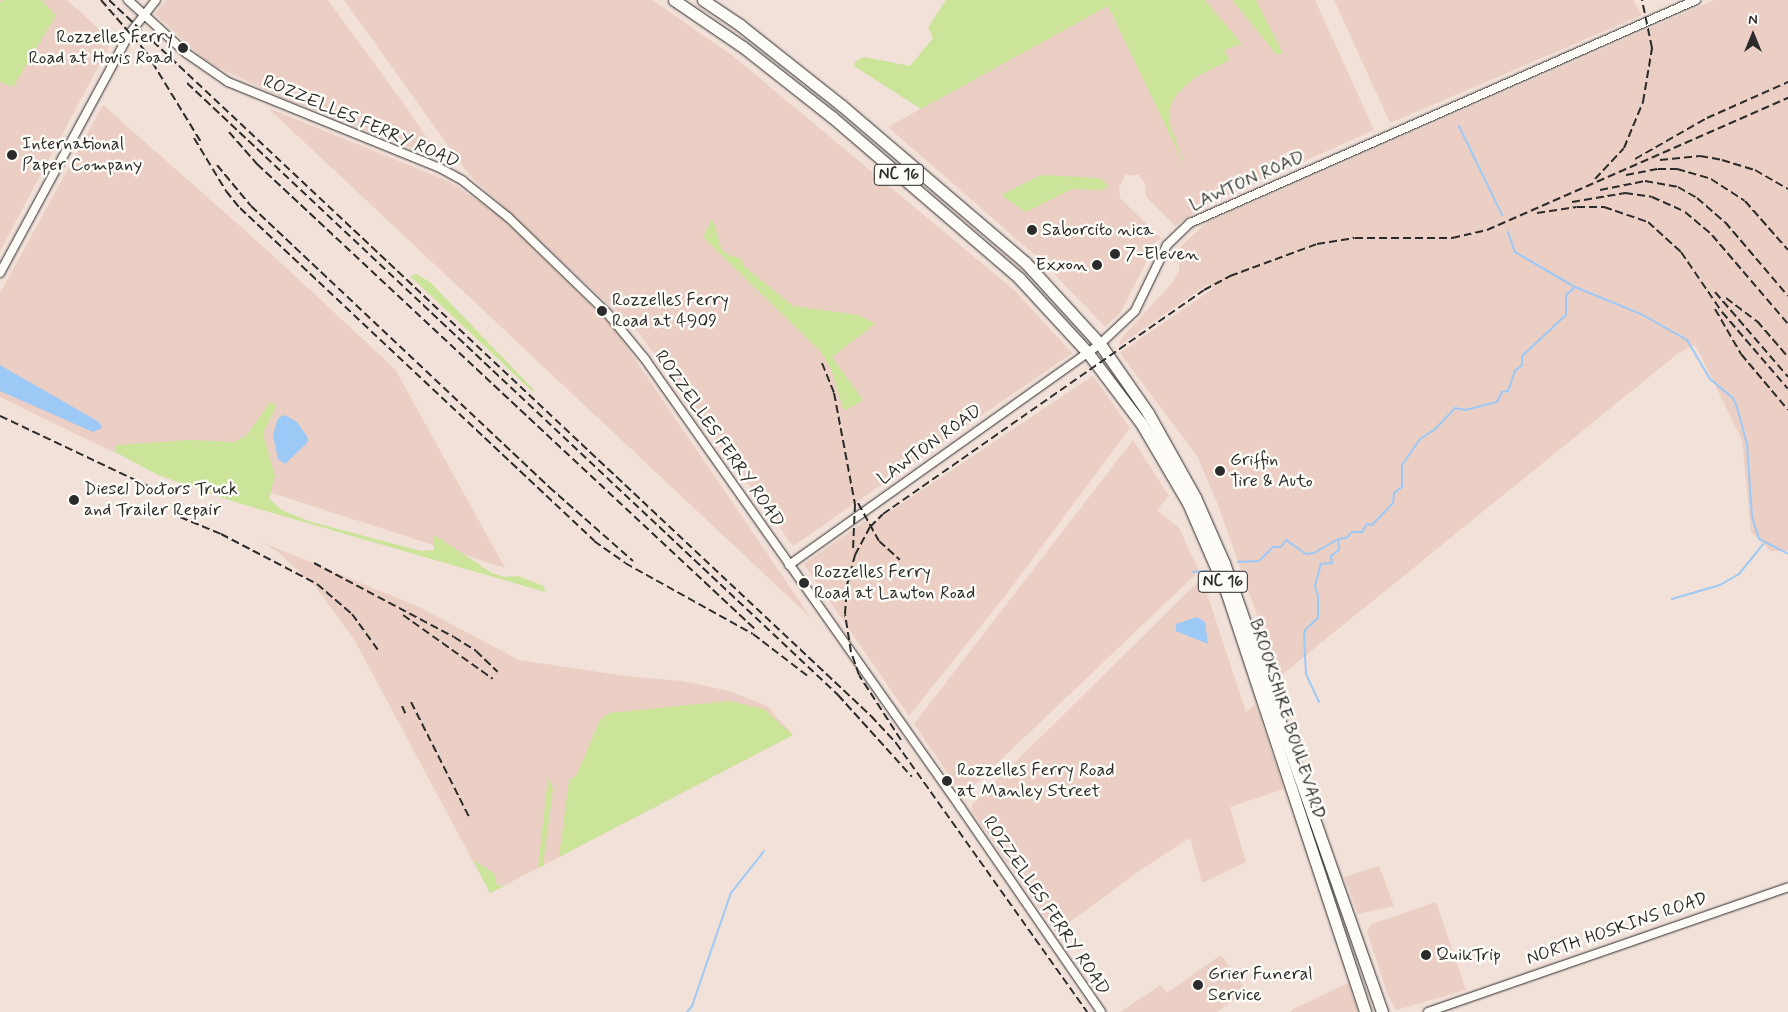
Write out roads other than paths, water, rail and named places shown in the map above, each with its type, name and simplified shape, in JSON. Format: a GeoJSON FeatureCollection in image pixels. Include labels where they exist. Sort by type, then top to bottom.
{"type":"FeatureCollection","features":[{"type":"Feature","properties":{"kind":"highway","name":"BROOKSHIRE BOULEVARD"},"geometry":{"type":"LineString","coordinates":[[674,0],[730,37],[832,117],[1003,264],[1045,303],[1088,353],[1155,446],[1188,503],[1216,565],[1365,1012]]}},
{"type":"Feature","properties":{"kind":"highway","name":"BROOKSHIRE BOULEVARD"},"geometry":{"type":"LineString","coordinates":[[702,0],[740,25],[841,105],[1000,239],[1048,285],[1100,344],[1165,441],[1209,526],[1320,830],[1382,1012]]}},
{"type":"Feature","properties":{"kind":"highway"},"geometry":{"type":"LineString","coordinates":[[730,37],[740,25]]}},
{"type":"Feature","properties":{"kind":"street","name":"ROZZELLES FERRY ROAD"},"geometry":{"type":"LineString","coordinates":[[128,0],[186,53],[228,82],[440,168],[496,206],[628,338],[789,565],[1100,1012]]}},
{"type":"Feature","properties":{"kind":"street"},"geometry":{"type":"LineString","coordinates":[[0,273],[117,56],[144,14],[156,0]]}},
{"type":"Feature","properties":{"kind":"street","name":"LAWTON ROAD"},"geometry":{"type":"LineString","coordinates":[[789,565],[1100,344],[1135,311],[1167,245],[1190,223],[1696,0]]}},
{"type":"Feature","properties":{"kind":"street","name":"NORTH HOSKINS ROAD"},"geometry":{"type":"LineString","coordinates":[[1428,1012],[1788,887]]}},
{"type":"Feature","properties":{"kind":"water"},"geometry":{"type":"Polygon","coordinates":[[[0,365],[99,422],[102,428],[93,432],[0,391],[0,365]]]}},
{"type":"Feature","properties":{"kind":"water"},"geometry":{"type":"Polygon","coordinates":[[[285,415],[297,422],[308,438],[307,443],[285,464],[278,459],[273,435],[278,418],[285,415]]]}},
{"type":"Feature","properties":{"kind":"water"},"geometry":{"type":"Polygon","coordinates":[[[1197,617],[1205,622],[1208,644],[1176,631],[1176,624],[1197,617]]]}},
{"type":"Feature","properties":{"kind":"waterway"},"geometry":{"type":"LineString","coordinates":[[1459,126],[1502,215]]}},
{"type":"Feature","properties":{"kind":"waterway"},"geometry":{"type":"LineString","coordinates":[[1508,232],[1515,252],[1575,287],[1643,315],[1687,340],[1710,379],[1733,398],[1737,407],[1747,445],[1752,517],[1759,539],[1788,554]]}},
{"type":"Feature","properties":{"kind":"waterway"},"geometry":{"type":"LineString","coordinates":[[1238,562],[1259,561],[1273,547],[1281,547],[1286,540],[1306,554],[1314,553],[1338,539],[1346,538],[1352,532],[1362,532],[1367,524],[1372,525],[1393,503],[1394,493],[1402,487],[1402,465],[1420,439],[1434,430],[1455,408],[1465,410],[1497,402],[1502,392],[1508,391],[1515,371],[1522,365],[1522,356],[1566,315],[1566,295],[1575,287]]}},
{"type":"Feature","properties":{"kind":"waterway"},"geometry":{"type":"LineString","coordinates":[[1319,702],[1306,674],[1304,638],[1305,630],[1318,618],[1318,596],[1315,586],[1321,564],[1332,563],[1331,556],[1339,550],[1338,539]]}},
{"type":"Feature","properties":{"kind":"waterway"},"geometry":{"type":"LineString","coordinates":[[1672,599],[1720,585],[1739,574],[1763,544]]}},
{"type":"Feature","properties":{"kind":"waterway"},"geometry":{"type":"LineString","coordinates":[[1193,572],[1207,571]]}},
{"type":"Feature","properties":{"kind":"waterway"},"geometry":{"type":"LineString","coordinates":[[687,1012],[692,1006],[731,893],[764,851]]}},
{"type":"Feature","properties":{"kind":"railway"},"geometry":{"type":"LineString","coordinates":[[101,0],[146,52],[201,142]]}},
{"type":"Feature","properties":{"kind":"railway"},"geometry":{"type":"LineString","coordinates":[[109,0],[871,716],[896,743],[1087,1012]]}},
{"type":"Feature","properties":{"kind":"railway"},"geometry":{"type":"LineString","coordinates":[[1595,179],[1624,148],[1643,102],[1652,48],[1642,0]]}},
{"type":"Feature","properties":{"kind":"railway"},"geometry":{"type":"LineString","coordinates":[[1635,159],[1707,118],[1788,82]]}},
{"type":"Feature","properties":{"kind":"railway"},"geometry":{"type":"LineString","coordinates":[[187,83],[838,695],[912,777]]}},
{"type":"Feature","properties":{"kind":"railway"},"geometry":{"type":"LineString","coordinates":[[901,740],[859,675],[851,652],[845,614],[847,585],[855,555],[870,527],[883,514],[1204,290],[1230,276],[1317,244],[1355,238],[1452,238],[1487,230],[1788,98]]}},
{"type":"Feature","properties":{"kind":"railway"},"geometry":{"type":"LineString","coordinates":[[229,132],[257,164],[756,630]]}},
{"type":"Feature","properties":{"kind":"railway"},"geometry":{"type":"LineString","coordinates":[[194,138],[226,191],[240,208],[594,541],[625,563],[753,634],[809,677]]}},
{"type":"Feature","properties":{"kind":"railway"},"geometry":{"type":"LineString","coordinates":[[1660,160],[1700,156],[1722,160],[1755,170],[1788,189]]}},
{"type":"Feature","properties":{"kind":"railway"},"geometry":{"type":"LineString","coordinates":[[217,165],[251,206],[549,487],[633,561]]}},
{"type":"Feature","properties":{"kind":"railway"},"geometry":{"type":"LineString","coordinates":[[1626,175],[1658,169],[1677,169],[1711,179],[1745,201],[1788,250]]}},
{"type":"Feature","properties":{"kind":"railway"},"geometry":{"type":"LineString","coordinates":[[1600,190],[1645,181],[1678,187],[1697,198],[1725,222],[1788,296]]}},
{"type":"Feature","properties":{"kind":"railway"},"geometry":{"type":"LineString","coordinates":[[1572,202],[1625,193],[1652,197],[1685,212],[1712,235],[1788,324]]}},
{"type":"Feature","properties":{"kind":"railway"},"geometry":{"type":"LineString","coordinates":[[1537,213],[1577,207],[1604,207],[1648,222],[1681,252],[1722,312],[1788,389]]}},
{"type":"Feature","properties":{"kind":"railway"},"geometry":{"type":"LineString","coordinates":[[1715,292],[1788,377]]}},
{"type":"Feature","properties":{"kind":"railway"},"geometry":{"type":"LineString","coordinates":[[1726,298],[1757,321],[1788,357]]}},
{"type":"Feature","properties":{"kind":"railway"},"geometry":{"type":"LineString","coordinates":[[1715,309],[1741,354],[1788,410]]}},
{"type":"Feature","properties":{"kind":"railway"},"geometry":{"type":"LineString","coordinates":[[822,363],[834,393],[855,504],[853,549]]}},
{"type":"Feature","properties":{"kind":"railway"},"geometry":{"type":"LineString","coordinates":[[0,416],[152,488]]}},
{"type":"Feature","properties":{"kind":"railway"},"geometry":{"type":"LineString","coordinates":[[858,503],[879,541],[900,560]]}},
{"type":"Feature","properties":{"kind":"railway"},"geometry":{"type":"LineString","coordinates":[[180,517],[221,534],[317,584],[352,614],[378,650]]}},
{"type":"Feature","properties":{"kind":"railway"},"geometry":{"type":"LineString","coordinates":[[314,563],[454,637],[476,651],[498,672]]}},
{"type":"Feature","properties":{"kind":"railway"},"geometry":{"type":"LineString","coordinates":[[403,615],[493,679]]}},
{"type":"Feature","properties":{"kind":"railway"},"geometry":{"type":"LineString","coordinates":[[411,702],[469,817]]}},
{"type":"Feature","properties":{"kind":"railway"},"geometry":{"type":"LineString","coordinates":[[402,706],[407,717]]}},
{"type":"Feature","properties":{"kind":"place","name":"Rozzelles Ferry Road at Hovis Road"},"geometry":{"type":"Point","coordinates":[183,48]}},
{"type":"Feature","properties":{"kind":"place","name":"International Paper Company"},"geometry":{"type":"Point","coordinates":[12,155]}},
{"type":"Feature","properties":{"kind":"place","name":"Saborcito nica"},"geometry":{"type":"Point","coordinates":[1032,230]}},
{"type":"Feature","properties":{"kind":"place","name":"7-Eleven"},"geometry":{"type":"Point","coordinates":[1115,254]}},
{"type":"Feature","properties":{"kind":"place","name":"Exxon"},"geometry":{"type":"Point","coordinates":[1097,265]}},
{"type":"Feature","properties":{"kind":"place","name":"Rozzelles Ferry Road at 4909"},"geometry":{"type":"Point","coordinates":[602,311]}},
{"type":"Feature","properties":{"kind":"place","name":"Griffin Tire & Auto"},"geometry":{"type":"Point","coordinates":[1220,471]}},
{"type":"Feature","properties":{"kind":"place","name":"Diesel Doctors Truck and Trailer Repair"},"geometry":{"type":"Point","coordinates":[74,500]}},
{"type":"Feature","properties":{"kind":"place","name":"Rozzelles Ferry Road at Lawton Road"},"geometry":{"type":"Point","coordinates":[804,583]}},
{"type":"Feature","properties":{"kind":"place","name":"Rozzelles Ferry Road at Manley Street"},"geometry":{"type":"Point","coordinates":[947,781]}},
{"type":"Feature","properties":{"kind":"place","name":"QuikTrip"},"geometry":{"type":"Point","coordinates":[1426,955]}},
{"type":"Feature","properties":{"kind":"place","name":"Grier Funeral Service"},"geometry":{"type":"Point","coordinates":[1198,985]}}]}
